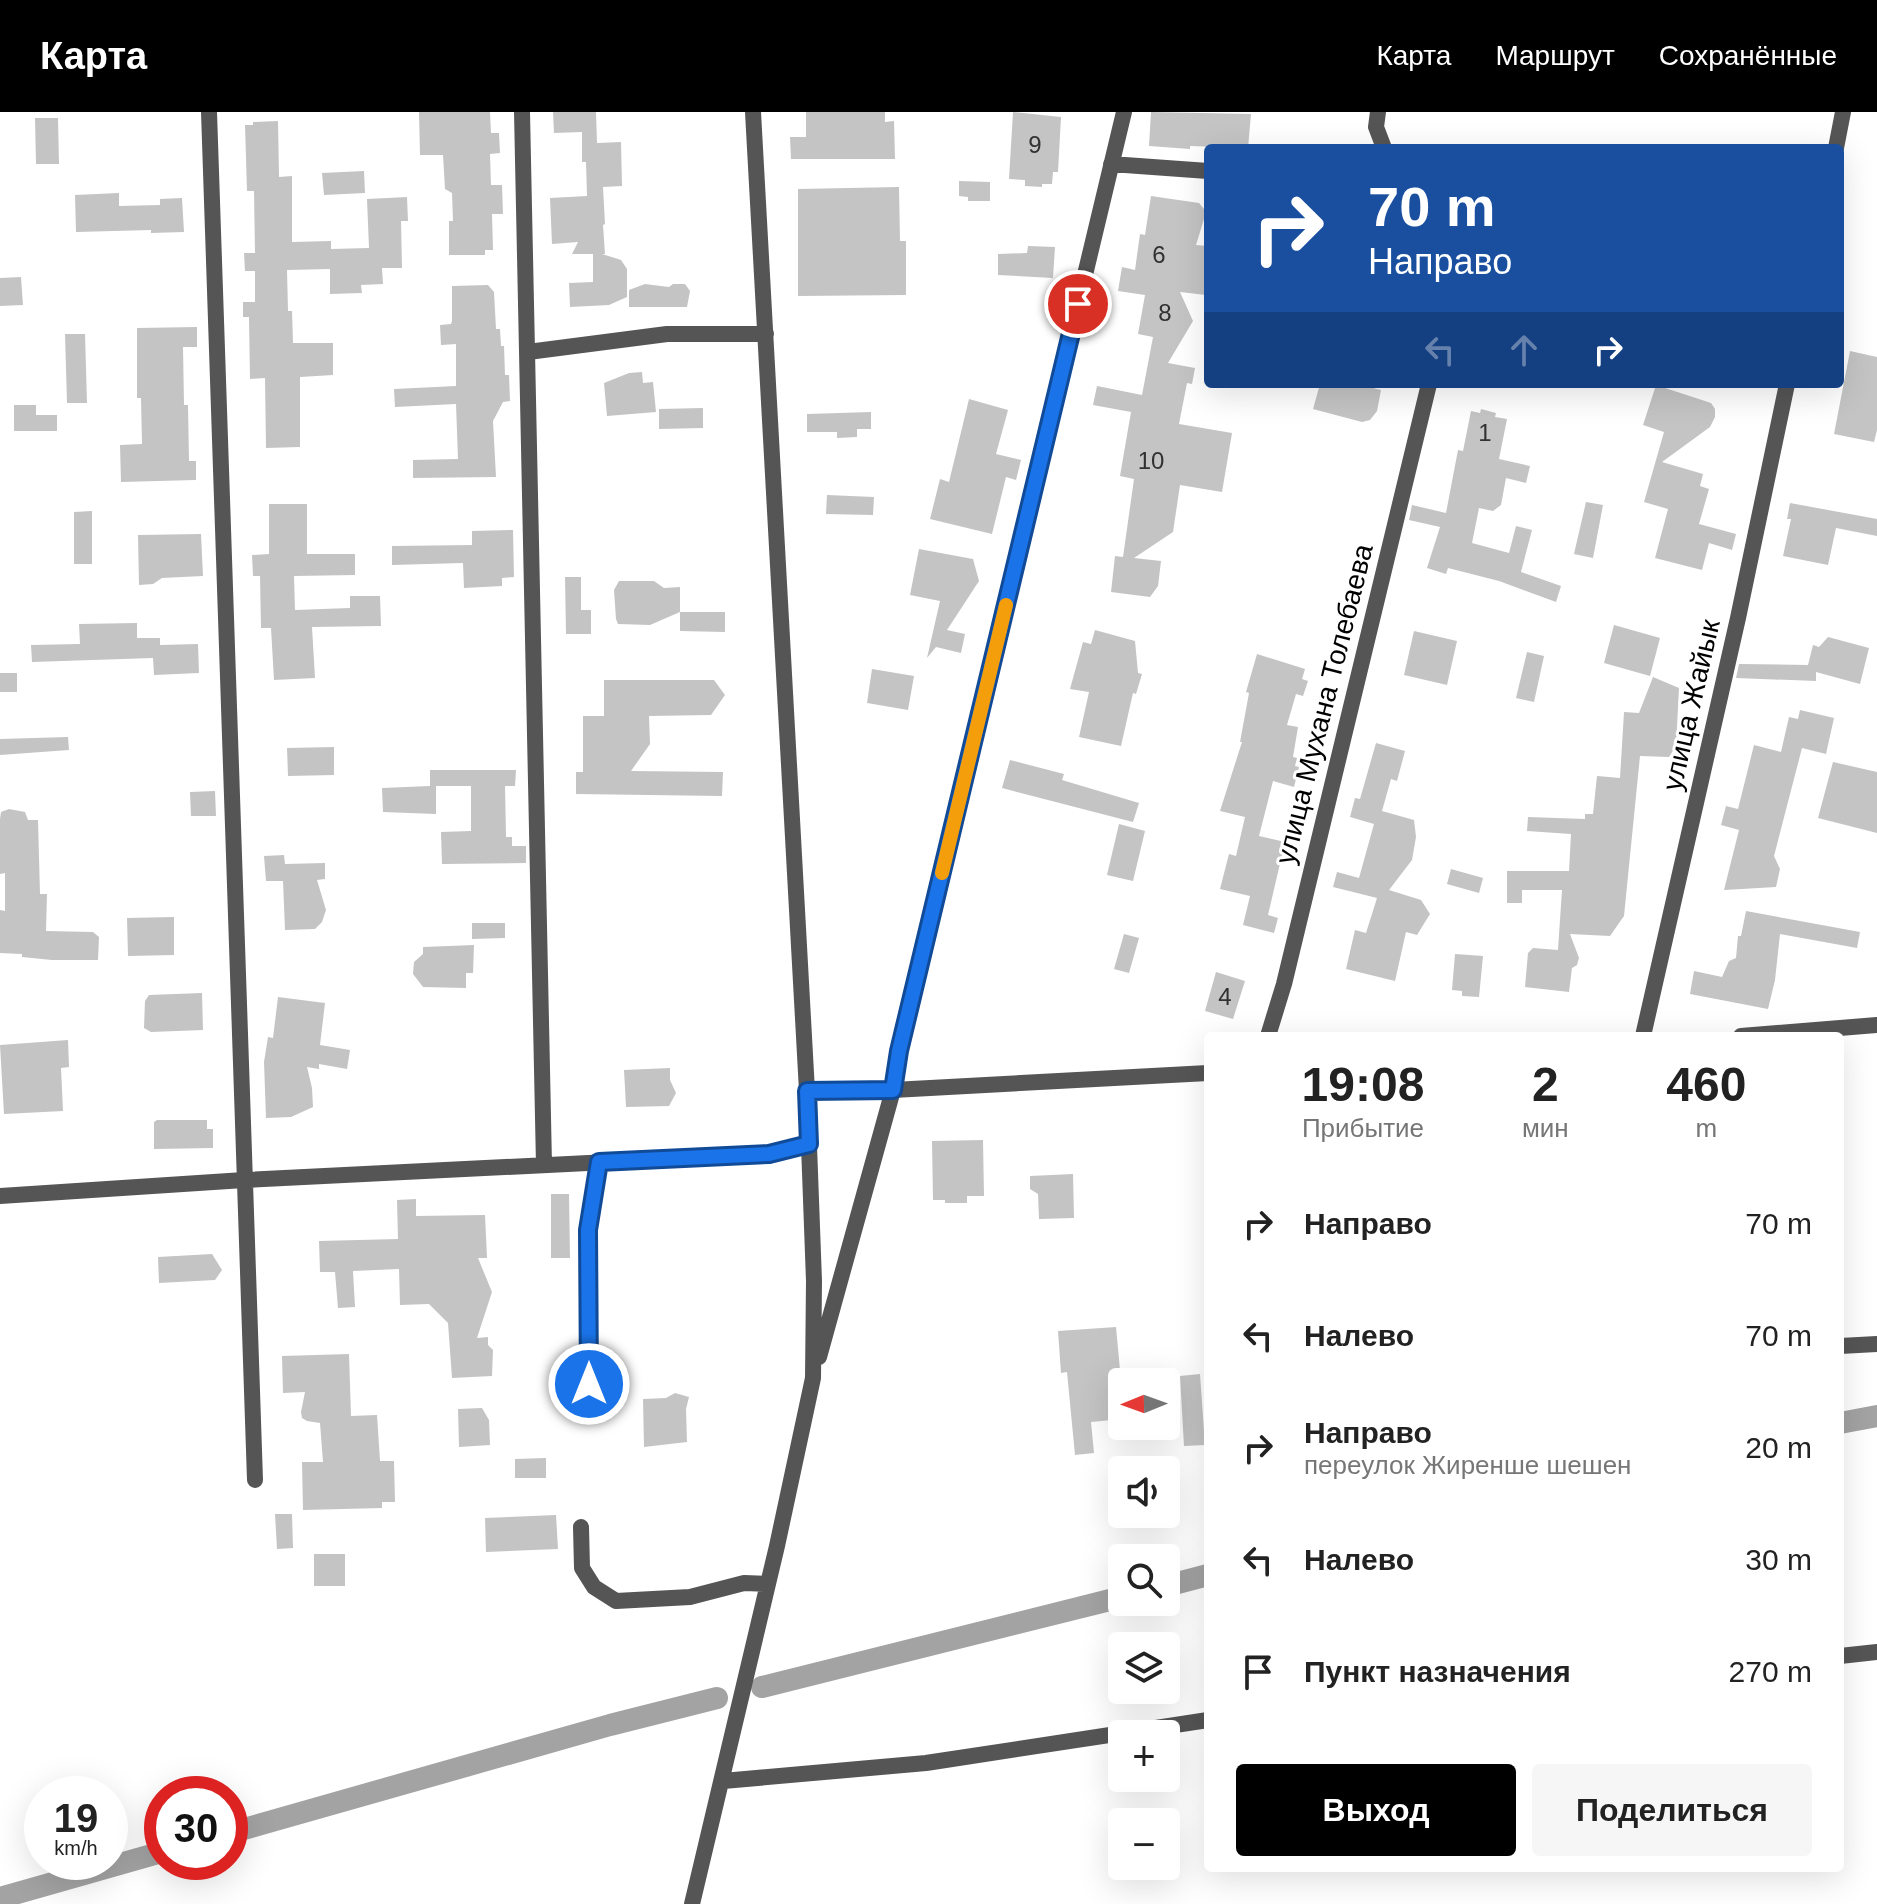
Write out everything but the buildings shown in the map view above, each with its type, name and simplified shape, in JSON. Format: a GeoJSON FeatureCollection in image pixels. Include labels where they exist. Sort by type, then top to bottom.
{"type":"FeatureCollection","features":[{"type":"Feature","properties":{"kind":"street"},"geometry":{"type":"LineString","coordinates":[[209,112],[255,1480]]}},
{"type":"Feature","properties":{"kind":"street"},"geometry":{"type":"LineString","coordinates":[[522,112],[544,1165]]}},
{"type":"Feature","properties":{"kind":"street"},"geometry":{"type":"LineString","coordinates":[[753,112],[807,1091],[814,1281],[813,1378]]}},
{"type":"Feature","properties":{"kind":"street"},"geometry":{"type":"LineString","coordinates":[[692,1904],[723,1781],[813,1378],[893,1090],[899,1051],[1124,112]]}},
{"type":"Feature","properties":{"kind":"street"},"geometry":{"type":"LineString","coordinates":[[1378,112],[1376,127],[1382,144]]}},
{"type":"Feature","properties":{"kind":"street"},"geometry":{"type":"LineString","coordinates":[[1837,144],[1843,112]]}},
{"type":"Feature","properties":{"kind":"street"},"geometry":{"type":"LineString","coordinates":[[1111,164],[1204,171]]}},
{"type":"Feature","properties":{"kind":"street"},"geometry":{"type":"LineString","coordinates":[[528,352],[667,334],[766,334]]}},
{"type":"Feature","properties":{"kind":"street","name":"улица Мухана Толебаева"},"geometry":{"type":"LineString","coordinates":[[1269,1032],[1284,984],[1428,388]]}},
{"type":"Feature","properties":{"kind":"street","name":"улица Жайык"},"geometry":{"type":"LineString","coordinates":[[1644,1032],[1786,388]]}},
{"type":"Feature","properties":{"kind":"street"},"geometry":{"type":"LineString","coordinates":[[1790,1032],[1877,1025]]}},
{"type":"Feature","properties":{"kind":"street"},"geometry":{"type":"LineString","coordinates":[[807,1091],[893,1090],[1204,1073]]}},
{"type":"Feature","properties":{"kind":"street"},"geometry":{"type":"LineString","coordinates":[[0,1196],[244,1180],[769,1154],[809,1144]]}},
{"type":"Feature","properties":{"kind":"street"},"geometry":{"type":"LineString","coordinates":[[589,1384],[588,1230],[599,1162]]}},
{"type":"Feature","properties":{"kind":"street"},"geometry":{"type":"LineString","coordinates":[[1844,1346],[1877,1344]]}},
{"type":"Feature","properties":{"kind":"street"},"geometry":{"type":"LineString","coordinates":[[581,1527],[582,1568],[594,1587],[616,1601],[690,1597],[744,1583],[768,1584]]}},
{"type":"Feature","properties":{"kind":"street"},"geometry":{"type":"LineString","coordinates":[[1844,1656],[1877,1652]]}},
{"type":"Feature","properties":{"kind":"street"},"geometry":{"type":"LineString","coordinates":[[723,1781],[926,1763],[1204,1721]]}},
{"type":"Feature","properties":{"kind":"waterway"},"geometry":{"type":"LineString","coordinates":[[1844,1422],[1877,1416]]}},
{"type":"Feature","properties":{"kind":"waterway"},"geometry":{"type":"LineString","coordinates":[[1180,1582],[1204,1576]]}},
{"type":"Feature","properties":{"kind":"waterway"},"geometry":{"type":"LineString","coordinates":[[762,1687],[1108,1600]]}},
{"type":"Feature","properties":{"kind":"waterway"},"geometry":{"type":"LineString","coordinates":[[248,1828],[610,1725],[717,1698]]}},
{"type":"Feature","properties":{"kind":"waterway"},"geometry":{"type":"LineString","coordinates":[[0,1898],[144,1857]]}},
{"type":"Feature","properties":{"kind":"slow traffic"},"geometry":{"type":"LineString","coordinates":[[942,873],[1006,605]]}},
{"type":"Feature","properties":{"kind":"route"},"geometry":{"type":"LineString","coordinates":[[589,1384],[588,1230],[599,1162],[769,1154],[809,1144],[807,1091],[893,1090],[899,1051],[1078,304]]}}]}
